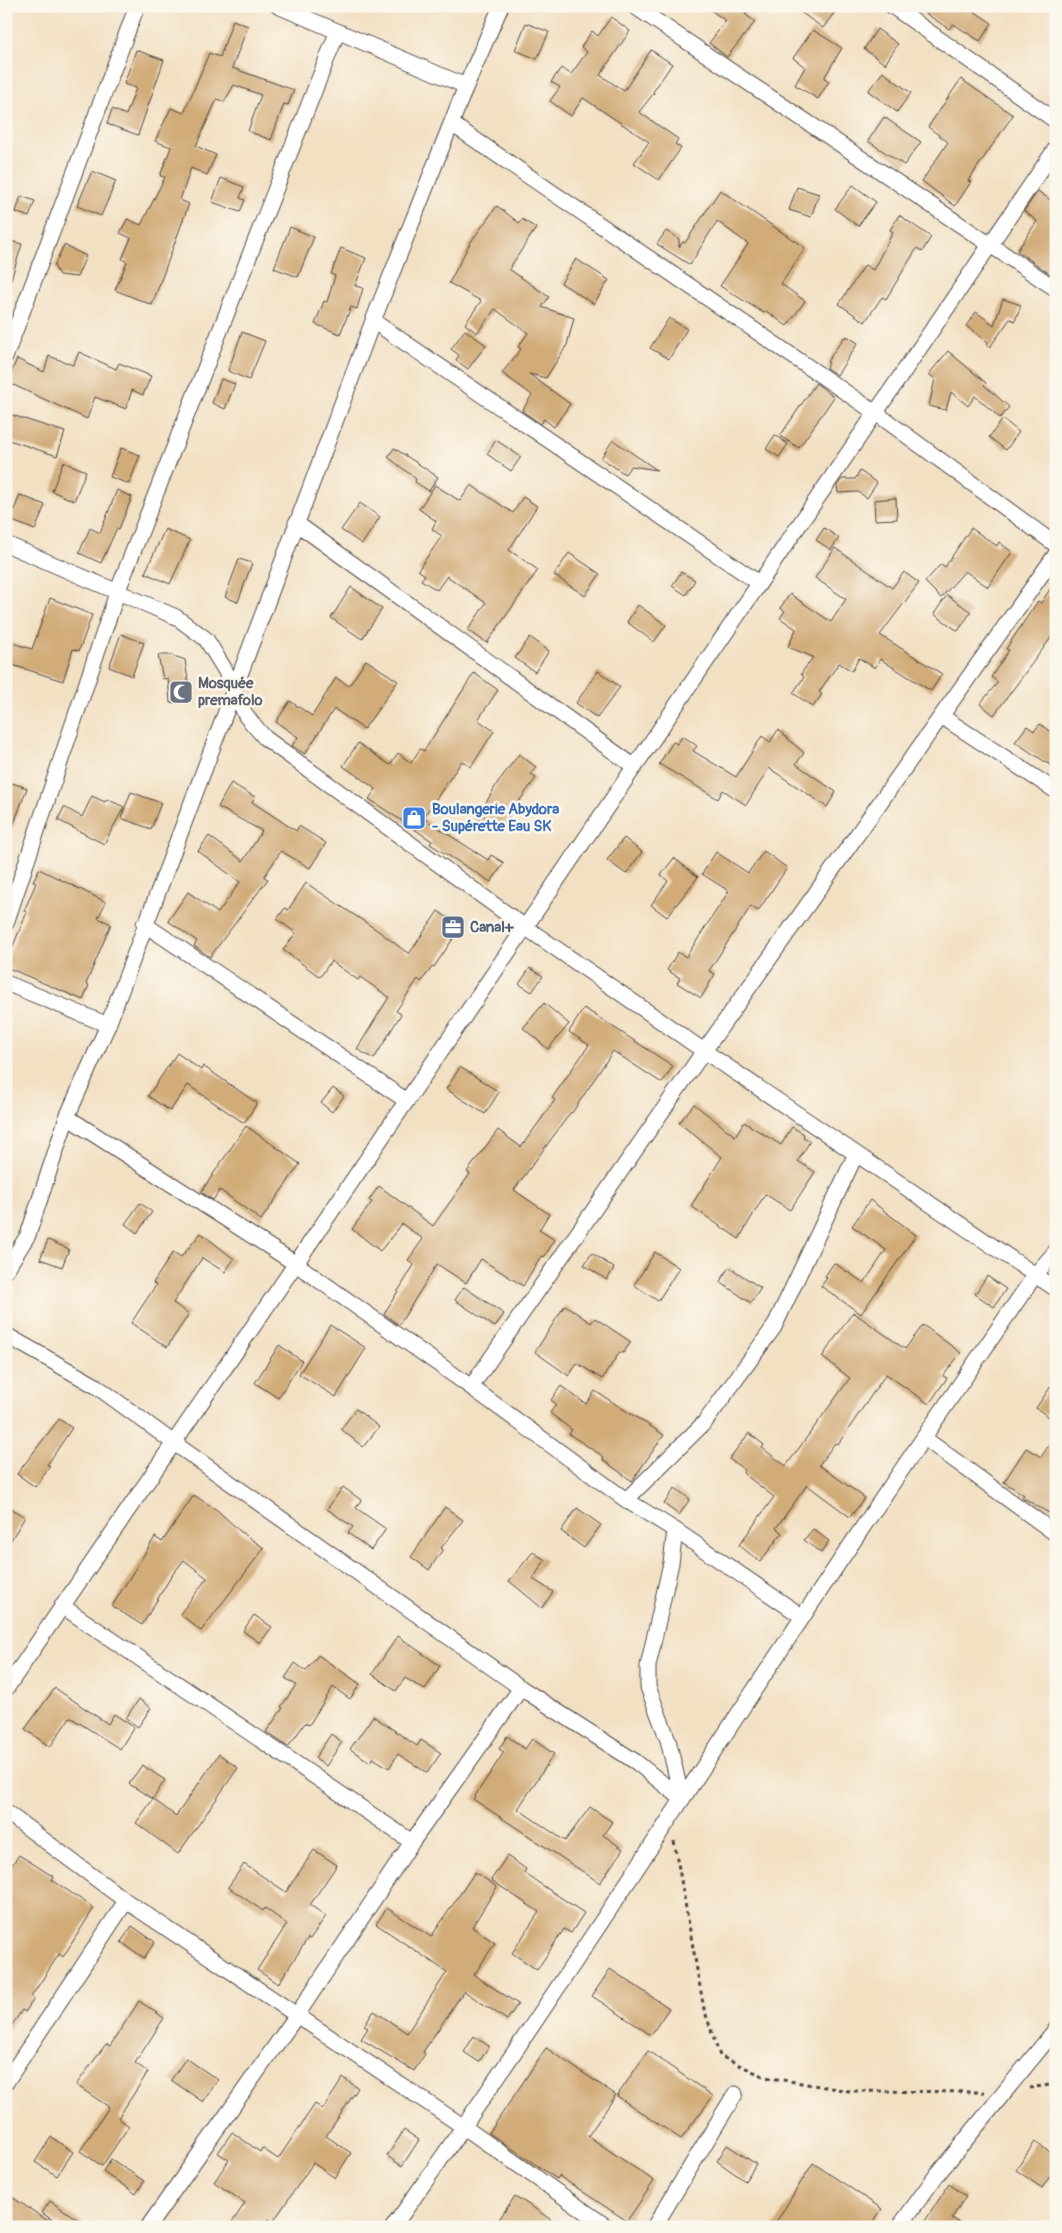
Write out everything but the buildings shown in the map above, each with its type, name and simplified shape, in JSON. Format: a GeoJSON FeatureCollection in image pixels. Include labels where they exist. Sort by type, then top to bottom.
{"type":"FeatureCollection","features":[{"type":"Feature","properties":{"kind":"street"},"geometry":{"type":"LineString","coordinates":[[6,355],[137,6]]}},
{"type":"Feature","properties":{"kind":"street"},"geometry":{"type":"LineString","coordinates":[[278,6],[337,33],[466,86]]}},
{"type":"Feature","properties":{"kind":"street"},"geometry":{"type":"LineString","coordinates":[[6,1270],[28,1235],[66,1117],[108,1025],[144,924],[373,321],[466,86],[501,6]]}},
{"type":"Feature","properties":{"kind":"street"},"geometry":{"type":"LineString","coordinates":[[634,6],[1056,289]]}},
{"type":"Feature","properties":{"kind":"street"},"geometry":{"type":"LineString","coordinates":[[892,6],[1056,121]]}},
{"type":"Feature","properties":{"kind":"street"},"geometry":{"type":"LineString","coordinates":[[6,923],[118,590],[337,33]]}},
{"type":"Feature","properties":{"kind":"street"},"geometry":{"type":"LineString","coordinates":[[452,124],[876,413],[1056,546]]}},
{"type":"Feature","properties":{"kind":"street"},"geometry":{"type":"LineString","coordinates":[[6,1689],[1056,148]]}},
{"type":"Feature","properties":{"kind":"street"},"geometry":{"type":"LineString","coordinates":[[373,321],[760,584]]}},
{"type":"Feature","properties":{"kind":"street"},"geometry":{"type":"LineString","coordinates":[[296,523],[635,766]]}},
{"type":"Feature","properties":{"kind":"street"},"geometry":{"type":"LineString","coordinates":[[6,544],[118,590],[176,617],[206,639],[225,670],[246,716],[265,738],[525,927],[704,1051],[1056,1289]]}},
{"type":"Feature","properties":{"kind":"street"},"geometry":{"type":"LineString","coordinates":[[471,1387],[704,1051],[1056,554]]}},
{"type":"Feature","properties":{"kind":"street"},"geometry":{"type":"LineString","coordinates":[[941,716],[1056,791]]}},
{"type":"Feature","properties":{"kind":"street"},"geometry":{"type":"LineString","coordinates":[[144,924],[407,1101]]}},
{"type":"Feature","properties":{"kind":"street"},"geometry":{"type":"LineString","coordinates":[[6,983],[108,1025]]}},
{"type":"Feature","properties":{"kind":"street"},"geometry":{"type":"LineString","coordinates":[[66,1117],[296,1264],[471,1387],[626,1500],[675,1530],[803,1617]]}},
{"type":"Feature","properties":{"kind":"street"},"geometry":{"type":"LineString","coordinates":[[626,1500],[705,1422],[774,1327],[856,1154]]}},
{"type":"Feature","properties":{"kind":"street"},"geometry":{"type":"LineString","coordinates":[[393,2227],[464,2127],[924,1438],[1036,1275],[1056,1251]]}},
{"type":"Feature","properties":{"kind":"street"},"geometry":{"type":"LineString","coordinates":[[6,1335],[96,1386],[521,1688],[636,1762],[682,1799]]}},
{"type":"Feature","properties":{"kind":"street"},"geometry":{"type":"LineString","coordinates":[[924,1438],[1056,1534]]}},
{"type":"Feature","properties":{"kind":"street"},"geometry":{"type":"LineString","coordinates":[[675,1530],[671,1563],[648,1666],[648,1687],[668,1740],[682,1799]]}},
{"type":"Feature","properties":{"kind":"street"},"geometry":{"type":"LineString","coordinates":[[62,1606],[412,1842]]}},
{"type":"Feature","properties":{"kind":"street"},"geometry":{"type":"LineString","coordinates":[[148,2227],[297,2015],[412,1842],[521,1688]]}},
{"type":"Feature","properties":{"kind":"street"},"geometry":{"type":"LineString","coordinates":[[6,1812],[126,1901],[464,2127],[607,2227]]}},
{"type":"Feature","properties":{"kind":"street"},"geometry":{"type":"LineString","coordinates":[[6,2082],[126,1901]]}},
{"type":"Feature","properties":{"kind":"street"},"geometry":{"type":"LineString","coordinates":[[899,2227],[936,2176],[1056,2029]]}},
{"type":"Feature","properties":{"kind":"street"},"geometry":{"type":"LineString","coordinates":[[654,2227],[736,2094]]}},
{"type":"Feature","properties":{"kind":"path"},"geometry":{"type":"LineString","coordinates":[[670,1818],[704,2009],[720,2056],[765,2077],[849,2091],[1005,2092],[1056,2084]]}},
{"type":"Feature","properties":{"kind":"place","name":"Mosquée premafolo"},"geometry":{"type":"Point","coordinates":[181,692]}},
{"type":"Feature","properties":{"kind":"place","name":"Boulangerie Abydora - Supérette Eau SK"},"geometry":{"type":"Point","coordinates":[414,818]}},
{"type":"Feature","properties":{"kind":"place","name":"Canal+"},"geometry":{"type":"Point","coordinates":[453,927]}}]}
